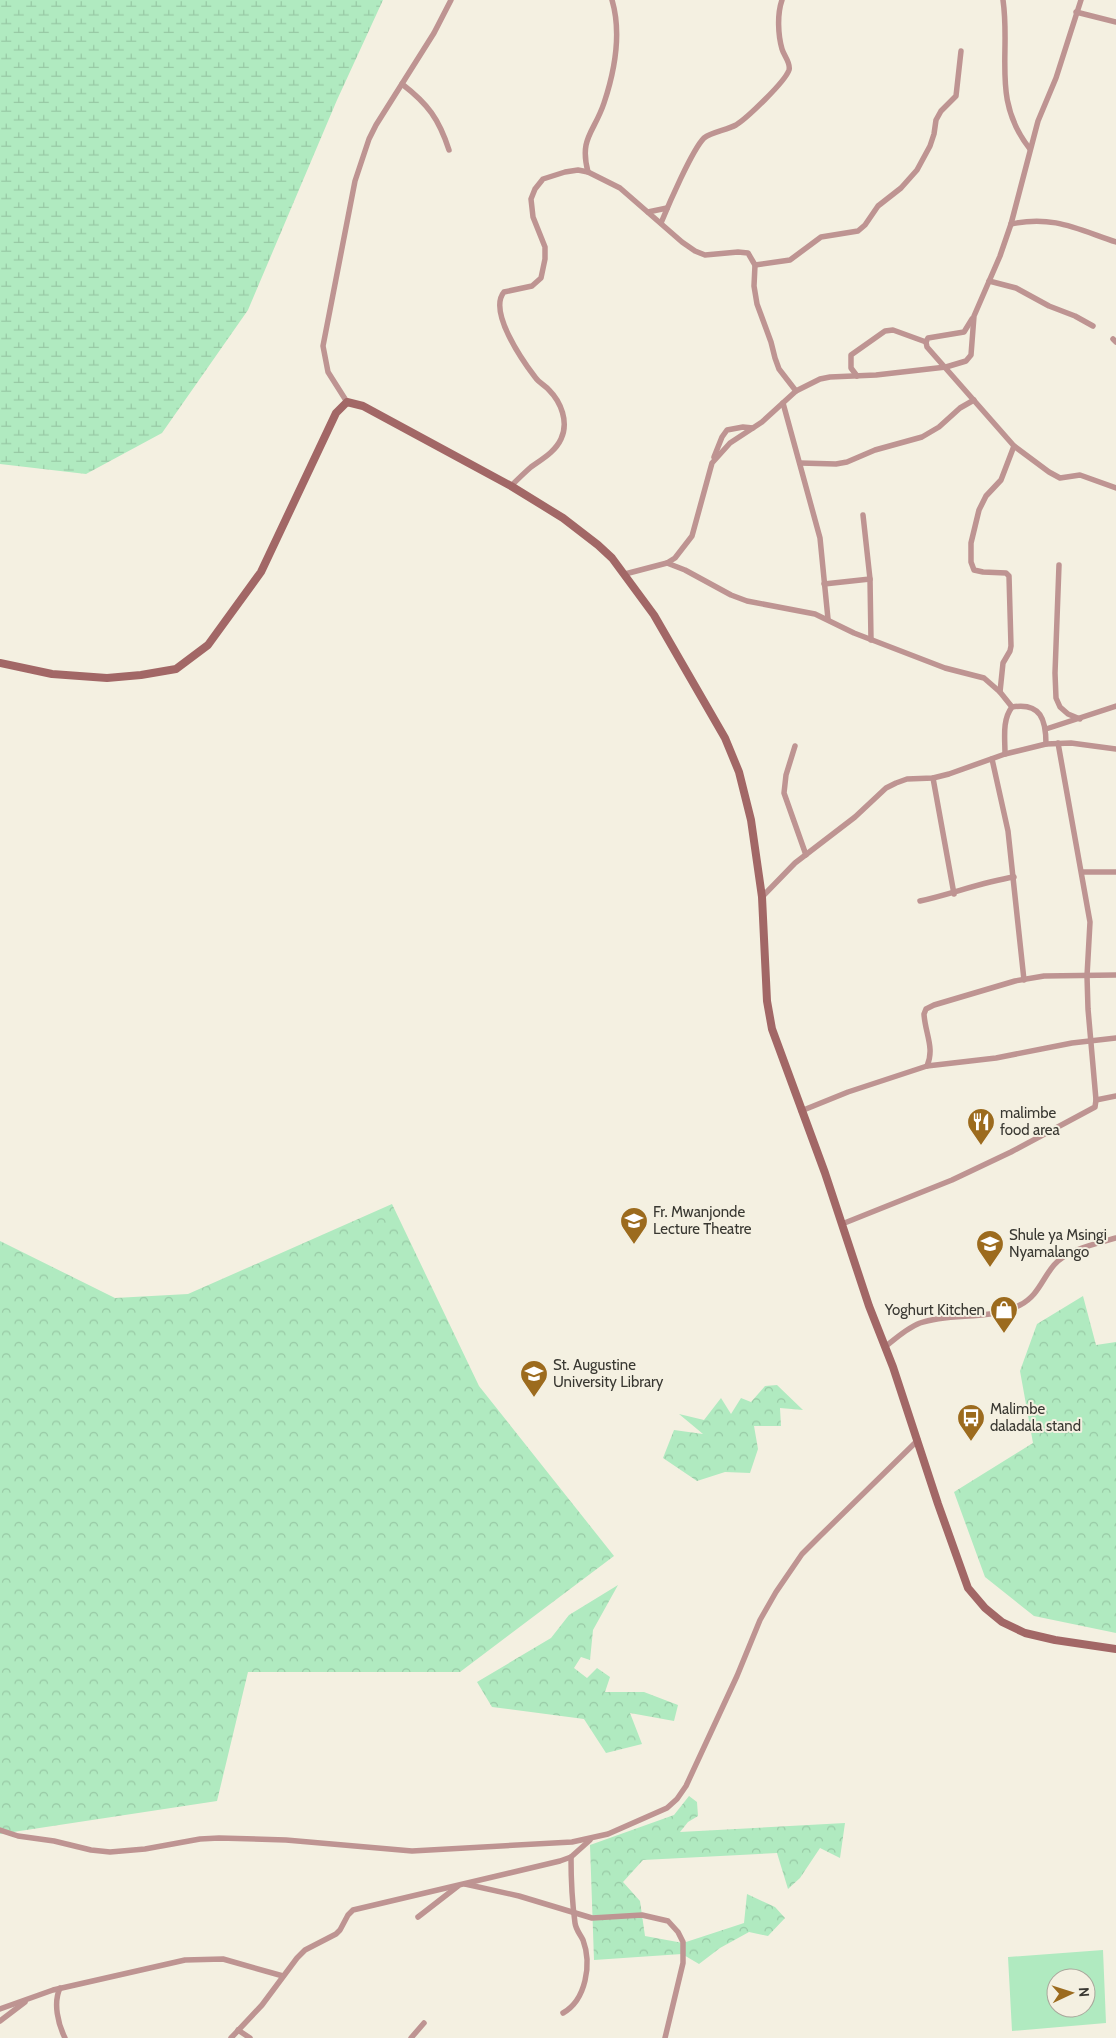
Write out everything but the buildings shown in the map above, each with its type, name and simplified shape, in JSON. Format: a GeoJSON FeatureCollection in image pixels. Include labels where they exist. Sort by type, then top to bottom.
{"type":"FeatureCollection","features":[{"type":"Feature","properties":{"kind":"main road"},"geometry":{"type":"LineString","coordinates":[[0,663],[52,674],[107,678],[176,669],[208,645],[261,572],[336,413],[347,402],[363,406],[545,505],[598,545],[625,574],[654,615],[696,685],[733,756],[750,813],[762,897],[768,1015],[780,1056],[842,1224],[869,1306],[918,1440],[957,1562],[968,1588],[985,1608],[1002,1622],[1025,1633],[1055,1640],[1116,1649]]}},
{"type":"Feature","properties":{"kind":"street"},"geometry":{"type":"LineString","coordinates":[[347,402],[328,372],[324,357],[324,334],[355,181],[361,160],[376,125],[434,33],[451,0]]}},
{"type":"Feature","properties":{"kind":"street"},"geometry":{"type":"LineString","coordinates":[[588,172],[584,155],[585,144],[604,104],[617,43],[617,26],[612,0]]}},
{"type":"Feature","properties":{"kind":"street"},"geometry":{"type":"LineString","coordinates":[[661,223],[696,151],[705,138],[738,123],[757,107],[786,76],[789,65],[783,54],[779,18],[782,0]]}},
{"type":"Feature","properties":{"kind":"street"},"geometry":{"type":"LineString","coordinates":[[1003,0],[1006,95],[1014,126],[1030,149]]}},
{"type":"Feature","properties":{"kind":"street"},"geometry":{"type":"LineString","coordinates":[[926,342],[932,336],[964,332],[974,316],[1011,224],[1038,122],[1056,78],[1081,0]]}},
{"type":"Feature","properties":{"kind":"street"},"geometry":{"type":"LineString","coordinates":[[1076,12],[1116,22]]}},
{"type":"Feature","properties":{"kind":"street"},"geometry":{"type":"LineString","coordinates":[[755,265],[790,260],[822,238],[858,230],[865,225],[878,206],[901,188],[917,170],[930,146],[936,120],[941,111],[956,96],[961,51]]}},
{"type":"Feature","properties":{"kind":"street"},"geometry":{"type":"LineString","coordinates":[[402,84],[433,113],[444,134],[449,150]]}},
{"type":"Feature","properties":{"kind":"street"},"geometry":{"type":"LineString","coordinates":[[511,486],[558,445],[565,430],[565,422],[554,395],[535,378],[505,328],[500,316],[500,299],[504,292],[523,289],[537,283],[544,270],[545,246],[531,204],[535,188],[547,177],[575,170],[588,172],[620,188],[695,251],[714,255],[745,252],[751,256],[755,265],[754,286],[757,304],[779,369],[796,391]]}},
{"type":"Feature","properties":{"kind":"street"},"geometry":{"type":"LineString","coordinates":[[648,212],[667,208]]}},
{"type":"Feature","properties":{"kind":"street"},"geometry":{"type":"LineString","coordinates":[[1011,224],[1033,220],[1052,222],[1116,242]]}},
{"type":"Feature","properties":{"kind":"street"},"geometry":{"type":"LineString","coordinates":[[989,281],[1016,288],[1049,306],[1093,326]]}},
{"type":"Feature","properties":{"kind":"street"},"geometry":{"type":"LineString","coordinates":[[712,463],[730,443],[753,428],[796,391],[820,379],[946,367],[966,360],[971,355],[974,316]]}},
{"type":"Feature","properties":{"kind":"street"},"geometry":{"type":"LineString","coordinates":[[858,376],[851,368],[851,355],[885,332],[898,331],[926,342]]}},
{"type":"Feature","properties":{"kind":"street"},"geometry":{"type":"LineString","coordinates":[[926,342],[927,347],[1014,446],[1055,476],[1060,478],[1080,475],[1116,488]]}},
{"type":"Feature","properties":{"kind":"street"},"geometry":{"type":"LineString","coordinates":[[800,463],[836,464],[847,462],[875,450],[922,437],[939,427],[960,408],[974,400]]}},
{"type":"Feature","properties":{"kind":"street"},"geometry":{"type":"LineString","coordinates":[[783,403],[820,538],[828,619]]}},
{"type":"Feature","properties":{"kind":"street"},"geometry":{"type":"LineString","coordinates":[[625,574],[667,563],[676,558],[692,536],[712,463],[727,430],[743,427],[753,428]]}},
{"type":"Feature","properties":{"kind":"street"},"geometry":{"type":"LineString","coordinates":[[1000,692],[1003,663],[1011,646],[1009,576],[1006,573],[974,570],[971,562],[970,543],[981,502],[1001,480],[1014,446]]}},
{"type":"Feature","properties":{"kind":"street"},"geometry":{"type":"LineString","coordinates":[[862,515],[870,579],[871,640]]}},
{"type":"Feature","properties":{"kind":"street"},"geometry":{"type":"LineString","coordinates":[[667,563],[747,601],[815,614],[871,640],[945,668],[984,678],[1000,692],[1012,707]]}},
{"type":"Feature","properties":{"kind":"street"},"geometry":{"type":"LineString","coordinates":[[1059,565],[1054,673],[1056,698],[1060,707],[1068,714],[1080,719]]}},
{"type":"Feature","properties":{"kind":"street"},"geometry":{"type":"LineString","coordinates":[[824,584],[870,579]]}},
{"type":"Feature","properties":{"kind":"street"},"geometry":{"type":"LineString","coordinates":[[1005,754],[1005,722],[1007,713],[1012,707],[1028,706],[1038,712],[1044,719],[1046,744]]}},
{"type":"Feature","properties":{"kind":"street"},"geometry":{"type":"LineString","coordinates":[[1046,729],[1116,706]]}},
{"type":"Feature","properties":{"kind":"street"},"geometry":{"type":"LineString","coordinates":[[762,897],[784,874],[855,818],[886,788],[907,779],[933,778],[1005,754],[1046,744],[1058,743],[1116,749]]}},
{"type":"Feature","properties":{"kind":"street"},"geometry":{"type":"LineString","coordinates":[[842,1224],[923,1193],[1011,1152],[1095,1106],[1087,976],[1090,922],[1058,743]]}},
{"type":"Feature","properties":{"kind":"street"},"geometry":{"type":"LineString","coordinates":[[795,746],[786,775],[784,793],[806,855]]}},
{"type":"Feature","properties":{"kind":"street"},"geometry":{"type":"LineString","coordinates":[[992,759],[1004,811],[1014,877],[1024,980]]}},
{"type":"Feature","properties":{"kind":"street"},"geometry":{"type":"LineString","coordinates":[[933,778],[954,894]]}},
{"type":"Feature","properties":{"kind":"street"},"geometry":{"type":"LineString","coordinates":[[1082,872],[1116,872]]}},
{"type":"Feature","properties":{"kind":"street"},"geometry":{"type":"LineString","coordinates":[[920,901],[954,894],[1000,879],[1014,877]]}},
{"type":"Feature","properties":{"kind":"street"},"geometry":{"type":"LineString","coordinates":[[927,1066],[931,1057],[931,1048],[924,1021],[926,1009],[972,993],[1044,976],[1116,975]]}},
{"type":"Feature","properties":{"kind":"street"},"geometry":{"type":"LineString","coordinates":[[801,1110],[927,1066],[996,1058],[1116,1038]]}},
{"type":"Feature","properties":{"kind":"street"},"geometry":{"type":"LineString","coordinates":[[1096,1100],[1116,1096]]}},
{"type":"Feature","properties":{"kind":"street"},"geometry":{"type":"LineString","coordinates":[[885,1347],[918,1323],[1007,1311],[1022,1304],[1034,1295],[1056,1263],[1081,1249],[1116,1238]]}},
{"type":"Feature","properties":{"kind":"street"},"geometry":{"type":"LineString","coordinates":[[0,1830],[18,1836],[110,1852],[146,1849],[200,1839],[219,1838],[286,1840],[412,1851],[572,1842],[591,1839],[647,1817],[667,1808],[677,1800],[686,1786],[737,1676],[760,1620],[776,1592],[802,1554],[918,1440]]}},
{"type":"Feature","properties":{"kind":"street"},"geometry":{"type":"LineString","coordinates":[[231,2038],[262,2005],[305,1950],[340,1930],[348,1915],[354,1910],[552,1863],[571,1857],[591,1839]]}},
{"type":"Feature","properties":{"kind":"street"},"geometry":{"type":"LineString","coordinates":[[563,2013],[571,2008],[579,1997],[586,1969],[582,1939],[575,1925],[571,1857]]}},
{"type":"Feature","properties":{"kind":"street"},"geometry":{"type":"LineString","coordinates":[[418,1916],[462,1884],[519,1896],[592,1918],[642,1915],[664,1918],[678,1932],[683,1942],[683,1963],[667,2037]]}},
{"type":"Feature","properties":{"kind":"street"},"geometry":{"type":"LineString","coordinates":[[0,2009],[60,1988],[184,1960],[223,1960],[283,1976]]}},
{"type":"Feature","properties":{"kind":"street"},"geometry":{"type":"LineString","coordinates":[[60,1988],[57,2003],[59,2021],[65,2038]]}},
{"type":"Feature","properties":{"kind":"street"},"geometry":{"type":"LineString","coordinates":[[0,2021],[19,2008],[26,2000]]}},
{"type":"Feature","properties":{"kind":"street"},"geometry":{"type":"LineString","coordinates":[[411,2038],[424,2023]]}},
{"type":"Feature","properties":{"kind":"street"},"geometry":{"type":"LineString","coordinates":[[238,2030],[250,2038]]}},
{"type":"Feature","properties":{"kind":"green space"},"geometry":{"type":"Polygon","coordinates":[[[0,0],[383,0],[337,100],[248,310],[162,433],[86,474],[0,464],[0,0]]]}},
{"type":"Feature","properties":{"kind":"green space"},"geometry":{"type":"Polygon","coordinates":[[[392,1204],[479,1386],[614,1556],[460,1672],[248,1672],[217,1801],[0,1834],[0,1241],[115,1298],[188,1294],[392,1204]]]}},
{"type":"Feature","properties":{"kind":"green space"},"geometry":{"type":"Polygon","coordinates":[[[1083,1296],[1096,1345],[1116,1342],[1116,1633],[1034,1616],[985,1577],[954,1492],[1033,1443],[1020,1371],[1037,1324],[1083,1296]]]}},
{"type":"Feature","properties":{"kind":"green space"},"geometry":{"type":"Polygon","coordinates":[[[777,1385],[803,1410],[780,1408],[781,1426],[754,1426],[758,1449],[750,1473],[725,1472],[697,1481],[663,1458],[674,1430],[703,1434],[679,1414],[704,1420],[721,1398],[731,1414],[741,1398],[751,1402],[765,1386],[777,1385]]]}},
{"type":"Feature","properties":{"kind":"green space"},"geometry":{"type":"Polygon","coordinates":[[[618,1585],[593,1630],[590,1660],[581,1657],[574,1668],[587,1678],[597,1668],[610,1677],[605,1692],[644,1692],[678,1705],[674,1721],[630,1713],[642,1744],[606,1753],[584,1719],[492,1707],[477,1682],[551,1638],[569,1615],[618,1585]]]}},
{"type":"Feature","properties":{"kind":"green space"},"geometry":{"type":"Polygon","coordinates":[[[689,1796],[697,1802],[698,1816],[688,1822],[680,1832],[845,1823],[840,1858],[820,1848],[800,1878],[788,1889],[777,1853],[643,1860],[623,1882],[640,1901],[645,1936],[683,1943],[744,1923],[747,1894],[775,1907],[785,1918],[768,1936],[749,1932],[720,1948],[699,1964],[682,1954],[594,1960],[590,1845],[674,1815],[689,1796]]]}},
{"type":"Feature","properties":{"kind":"green space"},"geometry":{"type":"Polygon","coordinates":[[[1103,1950],[1106,2023],[1012,2031],[1008,1957],[1103,1950]]]}},
{"type":"Feature","properties":{"kind":"place","name":"malimbe food area"},"geometry":{"type":"Point","coordinates":[981,1146]}},
{"type":"Feature","properties":{"kind":"place","name":"Fr. Mwanjonde Lecture Theatre"},"geometry":{"type":"Point","coordinates":[634,1245]}},
{"type":"Feature","properties":{"kind":"place","name":"Shule ya Msingi Nyamalango"},"geometry":{"type":"Point","coordinates":[990,1268]}},
{"type":"Feature","properties":{"kind":"place","name":"Yoghurt Kitchen"},"geometry":{"type":"Point","coordinates":[1004,1334]}},
{"type":"Feature","properties":{"kind":"place","name":"St. Augustine University Library"},"geometry":{"type":"Point","coordinates":[534,1398]}},
{"type":"Feature","properties":{"kind":"place","name":"Malimbe daladala stand"},"geometry":{"type":"Point","coordinates":[971,1442]}}]}
